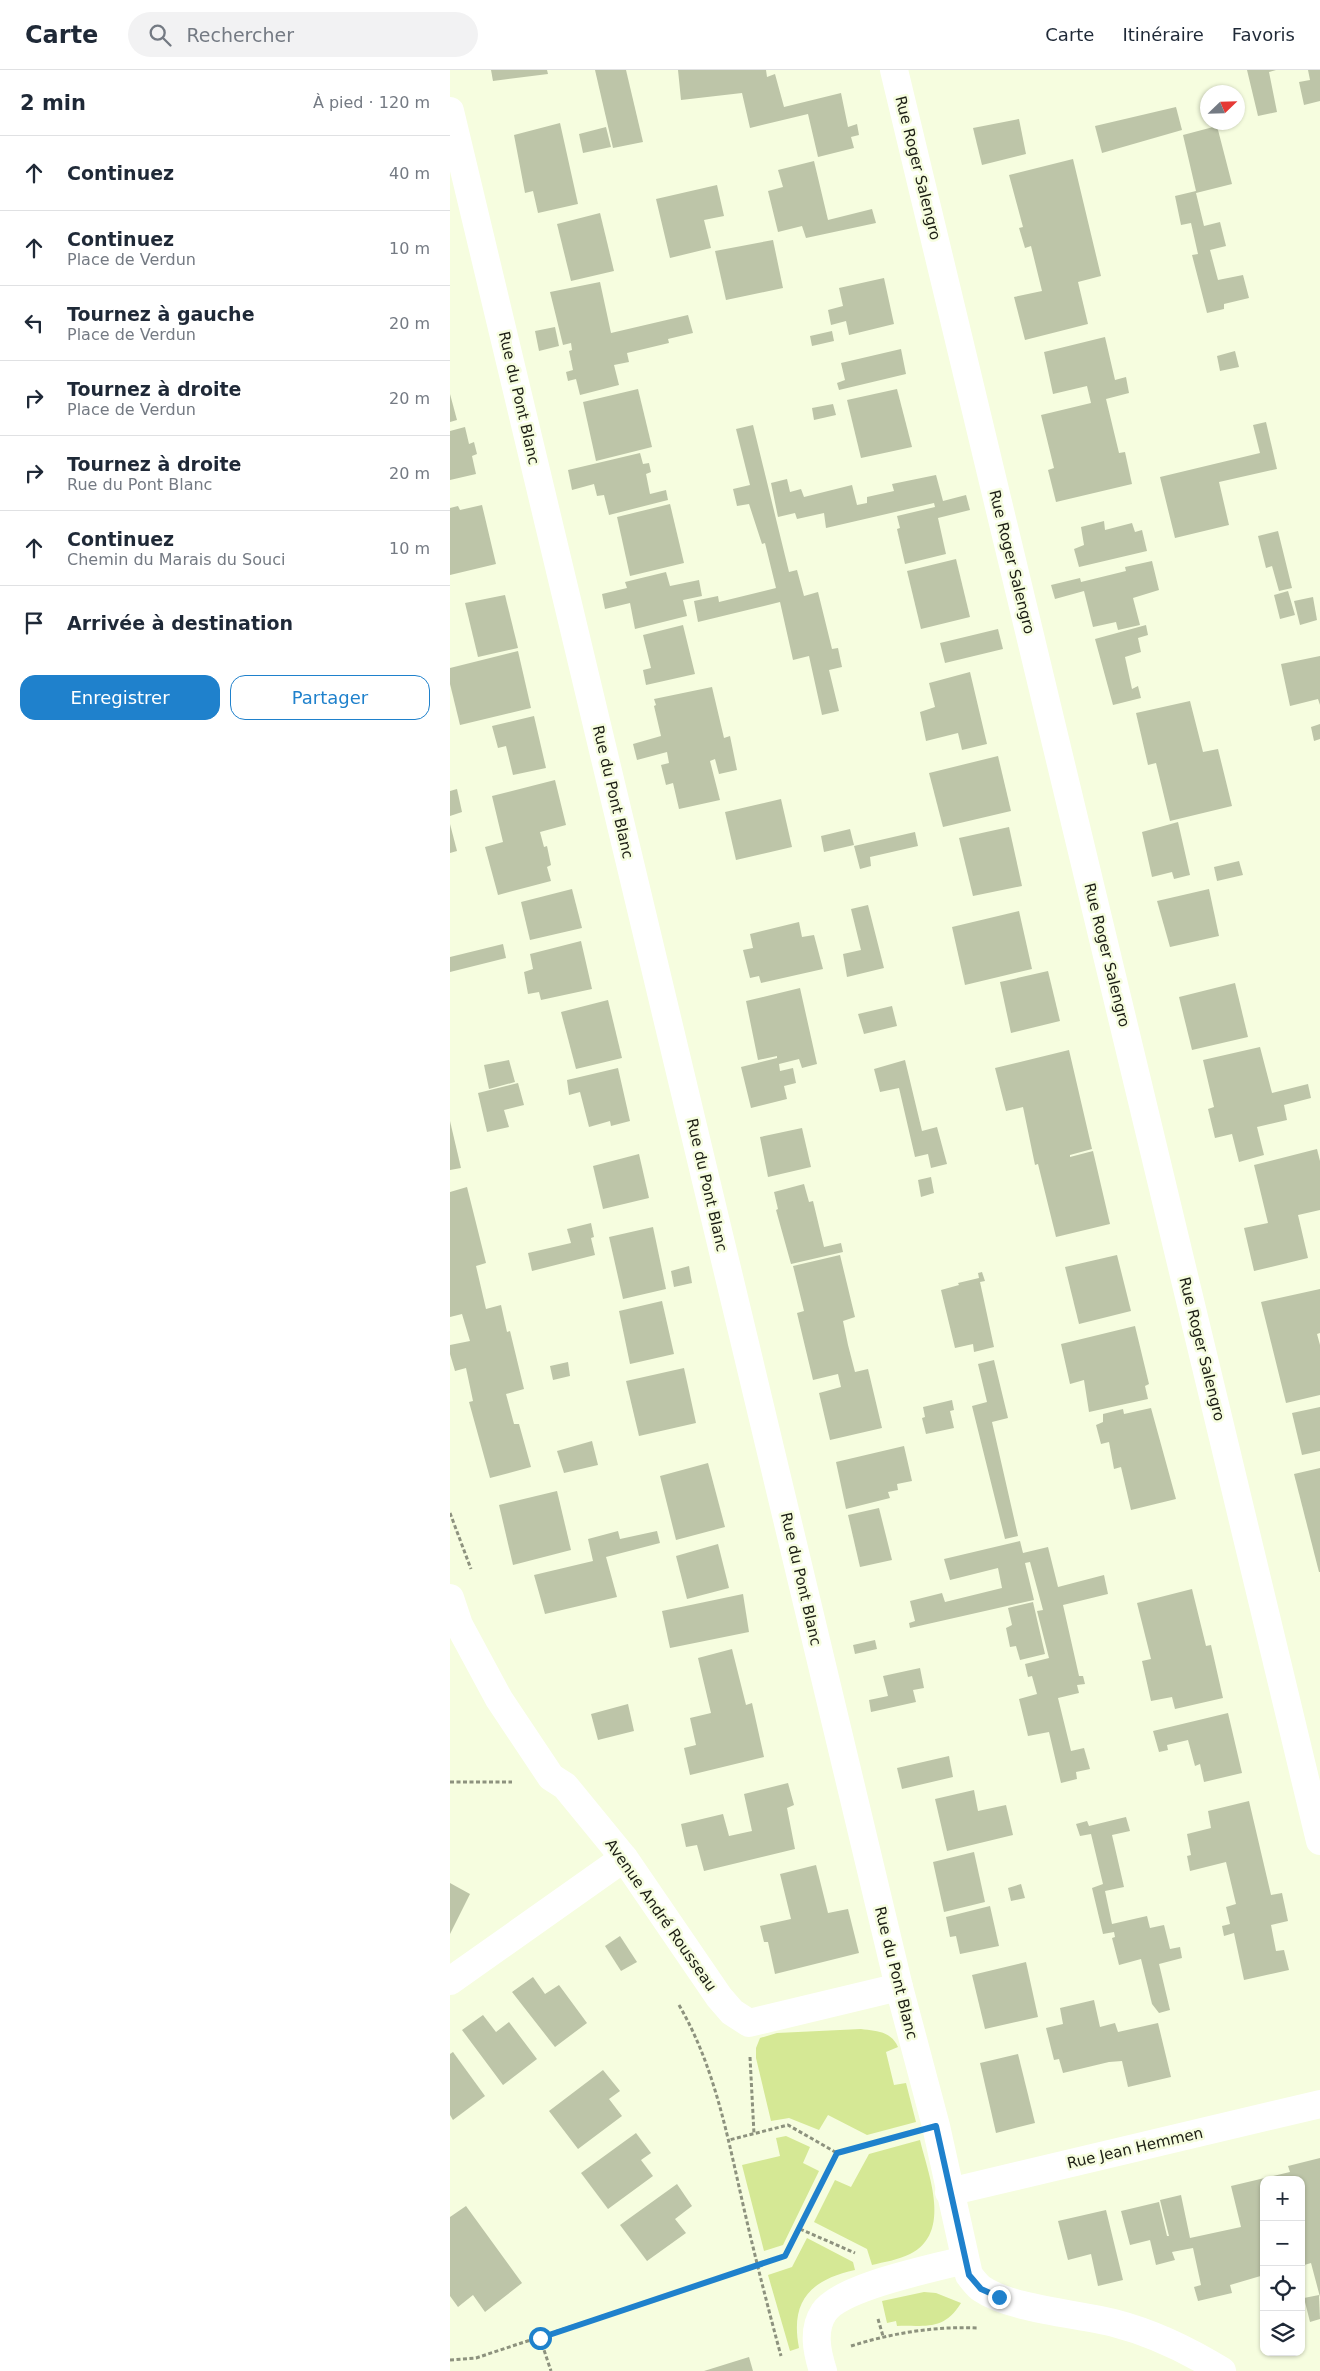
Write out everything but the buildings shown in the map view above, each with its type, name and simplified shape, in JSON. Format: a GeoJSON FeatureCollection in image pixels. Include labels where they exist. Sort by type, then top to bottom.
{"type":"FeatureCollection","features":[{"type":"Feature","properties":{"kind":"street","name":"Rue Roger Salengro"},"geometry":{"type":"LineString","coordinates":[[894,70],[1320,1841]]}},
{"type":"Feature","properties":{"kind":"street","name":"Rue du Pont Blanc"},"geometry":{"type":"LineString","coordinates":[[450,111],[899,1987],[936,2126],[964,2260],[969,2275],[981,2289],[999,2297],[1018,2303],[1114,2323],[1161,2338],[1222,2371]]}},
{"type":"Feature","properties":{"kind":"street","name":"Avenue André Rousseau"},"geometry":{"type":"LineString","coordinates":[[450,1598],[459,1625],[499,1700],[551,1778],[565,1786],[624,1858],[719,1997],[732,2012],[748,2023]]}},
{"type":"Feature","properties":{"kind":"street"},"geometry":{"type":"LineString","coordinates":[[450,1981],[624,1858]]}},
{"type":"Feature","properties":{"kind":"street"},"geometry":{"type":"LineString","coordinates":[[748,2023],[899,1987]]}},
{"type":"Feature","properties":{"kind":"street","name":"Rue Jean Hemmen"},"geometry":{"type":"LineString","coordinates":[[949,2192],[1320,2104]]}},
{"type":"Feature","properties":{"kind":"street"},"geometry":{"type":"LineString","coordinates":[[821,2364],[816,2333],[824,2312],[834,2301],[869,2287],[964,2260]]}},
{"type":"Feature","properties":{"kind":"path"},"geometry":{"type":"LineString","coordinates":[[450,1782],[516,1782]]}},
{"type":"Feature","properties":{"kind":"path"},"geometry":{"type":"LineString","coordinates":[[748,2023],[754,2134]]}},
{"type":"Feature","properties":{"kind":"path"},"geometry":{"type":"LineString","coordinates":[[729,2140],[788,2125],[837,2153],[936,2126]]}},
{"type":"Feature","properties":{"kind":"path"},"geometry":{"type":"LineString","coordinates":[[450,2360],[476,2358],[785,2256],[837,2153]]}},
{"type":"Feature","properties":{"kind":"path"},"geometry":{"type":"LineString","coordinates":[[821,2364],[883,2336],[954,2327],[981,2328]]}},
{"type":"Feature","properties":{"kind":"path"},"geometry":{"type":"LineString","coordinates":[[540,2338],[551,2371]]}},
{"type":"Feature","properties":{"kind":"green space"},"geometry":{"type":"Polygon","coordinates":[[[861,2029],[883,2033],[891,2038],[898,2047],[886,2052],[894,2085],[906,2083],[916,2122],[867,2135],[828,2115],[819,2130],[789,2118],[771,2121],[756,2058],[756,2048],[760,2038],[777,2033],[861,2029]]]}},
{"type":"Feature","properties":{"kind":"green space"},"geometry":{"type":"Polygon","coordinates":[[[786,2136],[810,2147],[803,2163],[819,2171],[783,2245],[764,2251],[742,2165],[780,2156],[776,2138],[786,2136]]]}},
{"type":"Feature","properties":{"kind":"green space"},"geometry":{"type":"Polygon","coordinates":[[[920,2140],[932,2185],[934,2202],[934,2218],[931,2232],[923,2244],[910,2254],[872,2265],[867,2249],[814,2222],[835,2180],[851,2187],[869,2154],[920,2140]]]}},
{"type":"Feature","properties":{"kind":"green space"},"geometry":{"type":"Polygon","coordinates":[[[807,2238],[853,2262],[855,2270],[826,2280],[807,2295],[801,2305],[798,2317],[799,2348],[790,2351],[768,2275],[792,2267],[807,2238]]]}},
{"type":"Feature","properties":{"kind":"green space"},"geometry":{"type":"Polygon","coordinates":[[[924,2292],[936,2293],[961,2303],[948,2318],[934,2325],[897,2326],[896,2321],[887,2323],[882,2301],[924,2292]]]}},
{"type":"Feature","properties":{"kind":"route"},"geometry":{"type":"LineString","coordinates":[[540,2338],[785,2256],[837,2153],[936,2126],[964,2260],[969,2275],[981,2289],[999,2297]]}}]}
